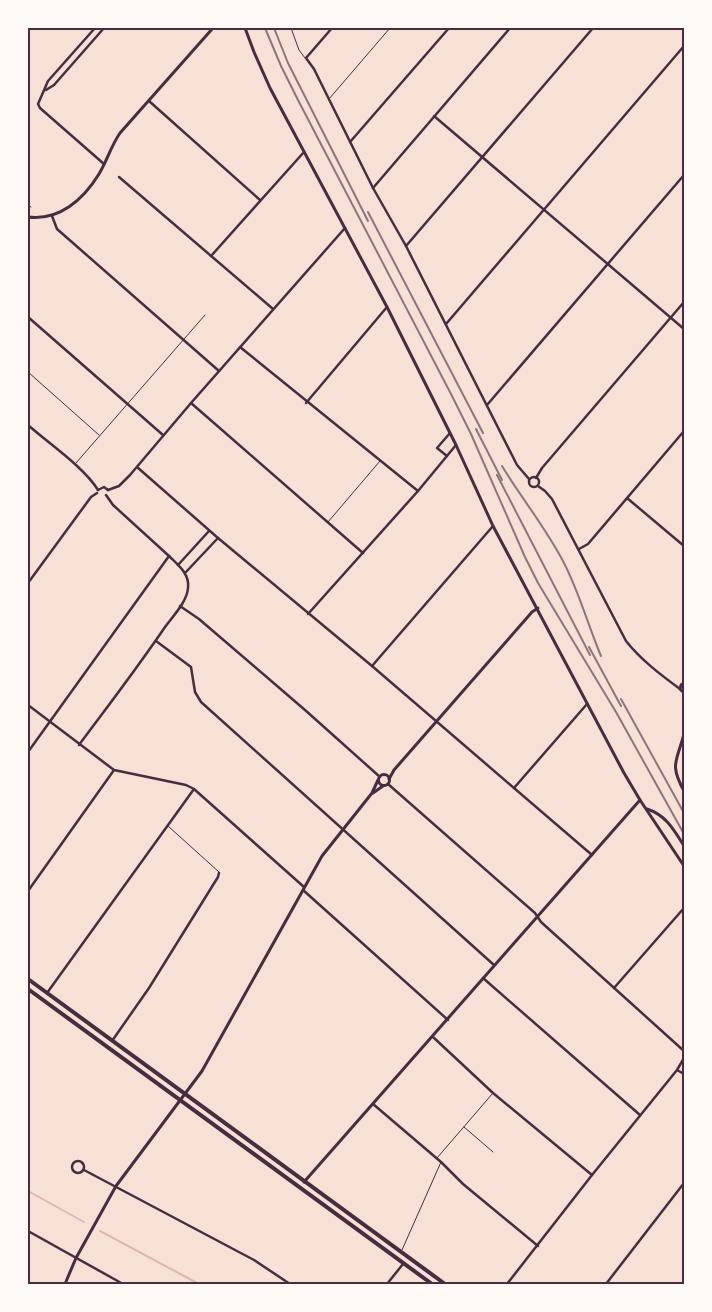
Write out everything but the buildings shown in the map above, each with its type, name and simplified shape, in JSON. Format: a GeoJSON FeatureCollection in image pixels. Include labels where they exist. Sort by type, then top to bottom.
{"type":"FeatureCollection","features":[{"type":"Feature","properties":{"kind":"highway"},"geometry":{"type":"LineString","coordinates":[[28,979],[445,1284]]}},
{"type":"Feature","properties":{"kind":"highway"},"geometry":{"type":"LineString","coordinates":[[28,989],[431,1284]]}},
{"type":"Feature","properties":{"kind":"street"},"geometry":{"type":"LineString","coordinates":[[95,28],[48,81],[38,104],[40,108],[104,164]]}},
{"type":"Feature","properties":{"kind":"street"},"geometry":{"type":"LineString","coordinates":[[44,91],[54,85],[104,28]]}},
{"type":"Feature","properties":{"kind":"street"},"geometry":{"type":"LineString","coordinates":[[28,217],[52,216],[74,204],[94,181],[120,133],[213,28]]}},
{"type":"Feature","properties":{"kind":"street"},"geometry":{"type":"LineString","coordinates":[[245,28],[261,70],[387,307],[494,526],[640,800],[684,866]]}},
{"type":"Feature","properties":{"kind":"street"},"geometry":{"type":"LineString","coordinates":[[332,28],[306,58],[312,65],[373,188],[406,246],[517,465],[529,479],[530,486],[538,486],[552,499],[626,641],[684,693]]}},
{"type":"Feature","properties":{"kind":"street"},"geometry":{"type":"LineString","coordinates":[[350,142],[448,28]]}},
{"type":"Feature","properties":{"kind":"street"},"geometry":{"type":"LineString","coordinates":[[373,188],[510,28]]}},
{"type":"Feature","properties":{"kind":"street"},"geometry":{"type":"LineString","coordinates":[[406,246],[593,28]]}},
{"type":"Feature","properties":{"kind":"street"},"geometry":{"type":"LineString","coordinates":[[446,325],[684,46]]}},
{"type":"Feature","properties":{"kind":"street"},"geometry":{"type":"LineString","coordinates":[[149,101],[260,200]]}},
{"type":"Feature","properties":{"kind":"street"},"geometry":{"type":"LineString","coordinates":[[434,116],[546,209],[684,329]]}},
{"type":"Feature","properties":{"kind":"street"},"geometry":{"type":"LineString","coordinates":[[211,256],[304,152]]}},
{"type":"Feature","properties":{"kind":"street"},"geometry":{"type":"LineString","coordinates":[[486,405],[684,175]]}},
{"type":"Feature","properties":{"kind":"street"},"geometry":{"type":"LineString","coordinates":[[119,177],[273,309]]}},
{"type":"Feature","properties":{"kind":"street"},"geometry":{"type":"LineString","coordinates":[[52,216],[57,230],[219,371]]}},
{"type":"Feature","properties":{"kind":"street"},"geometry":{"type":"LineString","coordinates":[[28,583],[91,497],[104,487],[108,490],[119,486],[137,467],[345,228]]}},
{"type":"Feature","properties":{"kind":"street"},"geometry":{"type":"LineString","coordinates":[[536,478],[542,468],[684,302]]}},
{"type":"Feature","properties":{"kind":"street"},"geometry":{"type":"LineString","coordinates":[[306,403],[387,307]]}},
{"type":"Feature","properties":{"kind":"street"},"geometry":{"type":"LineString","coordinates":[[28,317],[164,435]]}},
{"type":"Feature","properties":{"kind":"street"},"geometry":{"type":"LineString","coordinates":[[240,347],[306,403],[418,492]]}},
{"type":"Feature","properties":{"kind":"street"},"geometry":{"type":"LineString","coordinates":[[191,403],[363,554]]}},
{"type":"Feature","properties":{"kind":"street"},"geometry":{"type":"LineString","coordinates":[[28,426],[94,483],[101,496],[106,495]]}},
{"type":"Feature","properties":{"kind":"street"},"geometry":{"type":"LineString","coordinates":[[447,456],[437,448],[450,433]]}},
{"type":"Feature","properties":{"kind":"street"},"geometry":{"type":"LineString","coordinates":[[579,550],[588,544],[684,433]]}},
{"type":"Feature","properties":{"kind":"street"},"geometry":{"type":"LineString","coordinates":[[308,614],[418,492],[456,445]]}},
{"type":"Feature","properties":{"kind":"street"},"geometry":{"type":"LineString","coordinates":[[137,467],[592,855]]}},
{"type":"Feature","properties":{"kind":"street"},"geometry":{"type":"LineString","coordinates":[[529,479],[532,477],[536,478]]}},
{"type":"Feature","properties":{"kind":"street"},"geometry":{"type":"LineString","coordinates":[[536,478],[538,486]]}},
{"type":"Feature","properties":{"kind":"street"},"geometry":{"type":"LineString","coordinates":[[106,495],[108,490]]}},
{"type":"Feature","properties":{"kind":"street"},"geometry":{"type":"LineString","coordinates":[[79,745],[180,606],[185,598],[188,586],[185,573],[178,565],[113,505],[106,495]]}},
{"type":"Feature","properties":{"kind":"street"},"geometry":{"type":"LineString","coordinates":[[628,498],[684,546]]}},
{"type":"Feature","properties":{"kind":"street"},"geometry":{"type":"LineString","coordinates":[[372,666],[494,526]]}},
{"type":"Feature","properties":{"kind":"street"},"geometry":{"type":"LineString","coordinates":[[178,565],[210,531]]}},
{"type":"Feature","properties":{"kind":"street"},"geometry":{"type":"LineString","coordinates":[[185,573],[218,538]]}},
{"type":"Feature","properties":{"kind":"street"},"geometry":{"type":"LineString","coordinates":[[28,752],[169,556]]}},
{"type":"Feature","properties":{"kind":"street"},"geometry":{"type":"LineString","coordinates":[[180,606],[199,619],[305,710],[380,777],[380,784],[383,786]]}},
{"type":"Feature","properties":{"kind":"street"},"geometry":{"type":"LineString","coordinates":[[372,793],[388,782],[394,770],[436,721],[532,612],[538,608]]}},
{"type":"Feature","properties":{"kind":"street"},"geometry":{"type":"LineString","coordinates":[[156,641],[191,667],[195,692],[201,702],[494,965]]}},
{"type":"Feature","properties":{"kind":"street"},"geometry":{"type":"LineString","coordinates":[[680,688],[684,683]]}},
{"type":"Feature","properties":{"kind":"street"},"geometry":{"type":"LineString","coordinates":[[514,788],[588,704]]}},
{"type":"Feature","properties":{"kind":"street"},"geometry":{"type":"LineString","coordinates":[[28,705],[114,770],[194,789],[448,1020]]}},
{"type":"Feature","properties":{"kind":"street"},"geometry":{"type":"LineString","coordinates":[[684,737],[677,754],[675,769],[684,791]]}},
{"type":"Feature","properties":{"kind":"street"},"geometry":{"type":"LineString","coordinates":[[28,891],[114,770]]}},
{"type":"Feature","properties":{"kind":"street"},"geometry":{"type":"LineString","coordinates":[[65,1284],[76,1258],[116,1186],[186,1094],[210,1059],[322,856],[372,793],[380,777],[394,770]]}},
{"type":"Feature","properties":{"kind":"street"},"geometry":{"type":"LineString","coordinates":[[380,777],[386,776],[388,782],[684,1051]]}},
{"type":"Feature","properties":{"kind":"street"},"geometry":{"type":"LineString","coordinates":[[47,993],[194,789]]}},
{"type":"Feature","properties":{"kind":"street"},"geometry":{"type":"LineString","coordinates":[[304,1182],[640,800]]}},
{"type":"Feature","properties":{"kind":"street"},"geometry":{"type":"LineString","coordinates":[[646,809],[658,813],[667,820],[684,846]]}},
{"type":"Feature","properties":{"kind":"street"},"geometry":{"type":"LineString","coordinates":[[112,1041],[153,982],[214,885],[219,872]]}},
{"type":"Feature","properties":{"kind":"street"},"geometry":{"type":"LineString","coordinates":[[614,988],[684,908]]}},
{"type":"Feature","properties":{"kind":"street"},"geometry":{"type":"LineString","coordinates":[[483,978],[640,1114]]}},
{"type":"Feature","properties":{"kind":"street"},"geometry":{"type":"LineString","coordinates":[[433,1037],[493,1093],[592,1175]]}},
{"type":"Feature","properties":{"kind":"street"},"geometry":{"type":"LineString","coordinates":[[512,1284],[508,1283],[640,1114],[677,1070],[684,1058]]}},
{"type":"Feature","properties":{"kind":"street"},"geometry":{"type":"LineString","coordinates":[[677,1070],[684,1074]]}},
{"type":"Feature","properties":{"kind":"street"},"geometry":{"type":"LineString","coordinates":[[373,1104],[441,1162],[463,1184],[538,1246]]}},
{"type":"Feature","properties":{"kind":"street"},"geometry":{"type":"LineString","coordinates":[[84,1170],[84,1164],[81,1161],[77,1161],[73,1165],[75,1172],[84,1170],[116,1186],[254,1260],[288,1284]]}},
{"type":"Feature","properties":{"kind":"street"},"geometry":{"type":"LineString","coordinates":[[606,1284],[684,1183]]}},
{"type":"Feature","properties":{"kind":"street"},"geometry":{"type":"LineString","coordinates":[[28,1231],[123,1284]]}},
{"type":"Feature","properties":{"kind":"street"},"geometry":{"type":"LineString","coordinates":[[387,1284],[404,1264]]}},
{"type":"Feature","properties":{"kind":"lane"},"geometry":{"type":"LineString","coordinates":[[291,28],[299,50],[306,58]]}},
{"type":"Feature","properties":{"kind":"lane"},"geometry":{"type":"LineString","coordinates":[[329,99],[390,28]]}},
{"type":"Feature","properties":{"kind":"lane"},"geometry":{"type":"LineString","coordinates":[[74,465],[205,315]]}},
{"type":"Feature","properties":{"kind":"lane"},"geometry":{"type":"LineString","coordinates":[[28,372],[100,435]]}},
{"type":"Feature","properties":{"kind":"lane"},"geometry":{"type":"LineString","coordinates":[[328,523],[380,461]]}},
{"type":"Feature","properties":{"kind":"lane"},"geometry":{"type":"LineString","coordinates":[[167,825],[219,872]]}},
{"type":"Feature","properties":{"kind":"lane"},"geometry":{"type":"LineString","coordinates":[[437,1159],[463,1126],[493,1093]]}},
{"type":"Feature","properties":{"kind":"lane"},"geometry":{"type":"LineString","coordinates":[[463,1126],[493,1152]]}},
{"type":"Feature","properties":{"kind":"lane"},"geometry":{"type":"LineString","coordinates":[[401,1253],[441,1162]]}},
{"type":"Feature","properties":{"kind":"waterway"},"geometry":{"type":"LineString","coordinates":[[28,1191],[84,1222]]}},
{"type":"Feature","properties":{"kind":"waterway"},"geometry":{"type":"LineString","coordinates":[[100,1231],[199,1284]]}},
{"type":"Feature","properties":{"kind":"railway"},"geometry":{"type":"LineString","coordinates":[[265,28],[298,100],[471,434],[538,583],[616,712],[684,834]]}},
{"type":"Feature","properties":{"kind":"railway"},"geometry":{"type":"LineString","coordinates":[[274,28],[288,63],[368,221]]}},
{"type":"Feature","properties":{"kind":"railway"},"geometry":{"type":"LineString","coordinates":[[368,212],[483,433]]}},
{"type":"Feature","properties":{"kind":"railway"},"geometry":{"type":"LineString","coordinates":[[476,429],[502,480]]}},
{"type":"Feature","properties":{"kind":"railway"},"geometry":{"type":"LineString","coordinates":[[502,466],[550,538],[564,563],[601,656]]}},
{"type":"Feature","properties":{"kind":"railway"},"geometry":{"type":"LineString","coordinates":[[497,475],[590,655]]}},
{"type":"Feature","properties":{"kind":"railway"},"geometry":{"type":"LineString","coordinates":[[589,647],[621,706]]}},
{"type":"Feature","properties":{"kind":"railway"},"geometry":{"type":"LineString","coordinates":[[621,699],[684,813]]}}]}
